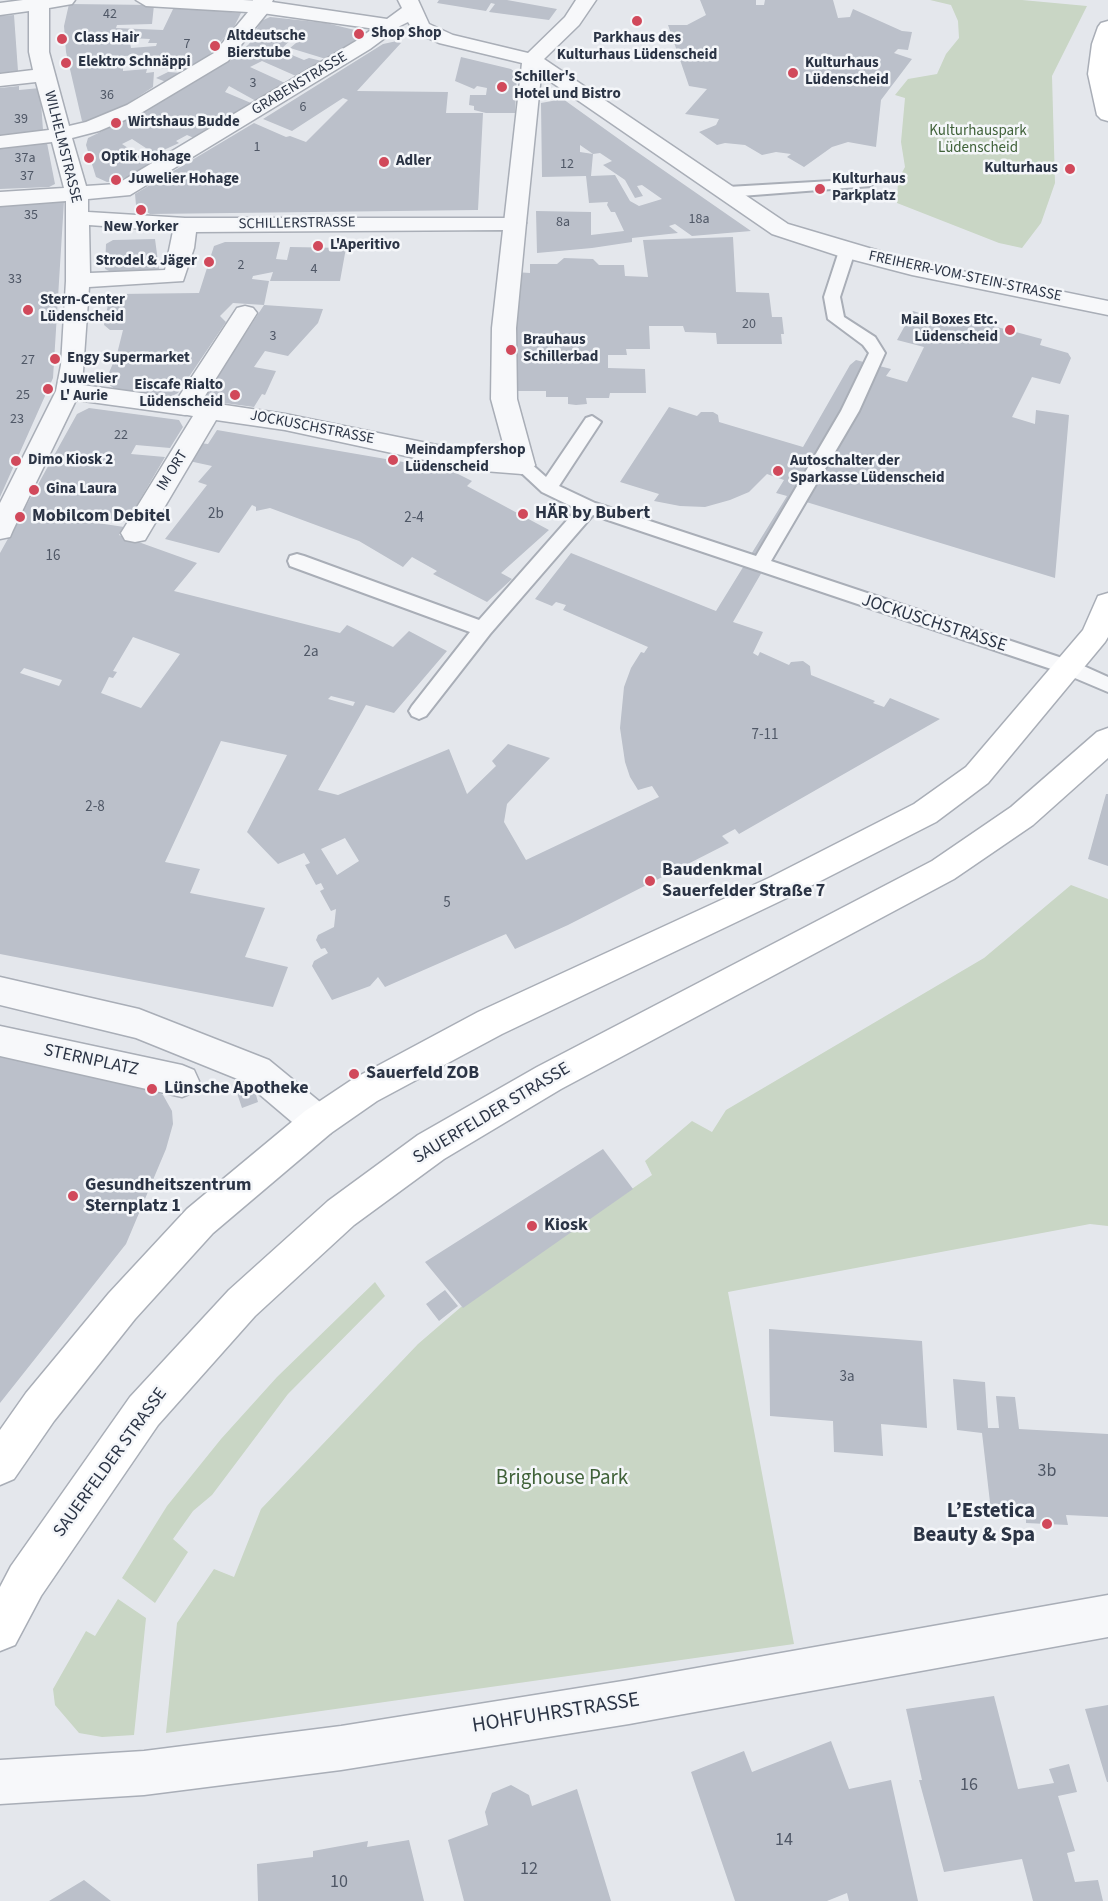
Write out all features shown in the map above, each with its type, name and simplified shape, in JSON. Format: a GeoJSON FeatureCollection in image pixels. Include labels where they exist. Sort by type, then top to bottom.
{"type":"FeatureCollection","features":[{"type":"Feature","properties":{"kind":"main road"},"geometry":{"type":"LineString","coordinates":[[1108,27],[1102,44],[1098,74],[1108,115]]}},
{"type":"Feature","properties":{"kind":"main road"},"geometry":{"type":"LineString","coordinates":[[0,1465],[40,1407],[122,1306],[200,1221],[318,1122],[365,1090],[489,1023],[782,886],[926,813],[977,775],[1070,668],[1095,635],[1108,603]]}},
{"type":"Feature","properties":{"kind":"main road","name":"SAUERFELDER STRASSE"},"geometry":{"type":"LineString","coordinates":[[0,1630],[26,1581],[144,1411],[242,1303],[341,1214],[431,1147],[531,1088],[943,870],[1022,816],[1108,740]]}},
{"type":"Feature","properties":{"kind":"street"},"geometry":{"type":"LineString","coordinates":[[0,9],[65,0]]}},
{"type":"Feature","properties":{"kind":"street"},"geometry":{"type":"LineString","coordinates":[[146,0],[262,4],[390,25]]}},
{"type":"Feature","properties":{"kind":"street"},"geometry":{"type":"LineString","coordinates":[[522,465],[504,399],[504,328],[532,60],[572,21],[586,0]]}},
{"type":"Feature","properties":{"kind":"street","name":"WILHELMSTRASSE"},"geometry":{"type":"LineString","coordinates":[[0,530],[68,392],[74,366],[78,281],[77,194],[44,75],[38,2]]}},
{"type":"Feature","properties":{"kind":"street"},"geometry":{"type":"LineString","coordinates":[[0,142],[59,135],[92,127],[134,109],[221,57],[262,4]]}},
{"type":"Feature","properties":{"kind":"street","name":"FREIHERR-VOM-STEIN-STRASSE"},"geometry":{"type":"LineString","coordinates":[[390,25],[410,6],[421,28],[434,34],[532,60],[780,229],[847,251],[912,268],[1108,308]]}},
{"type":"Feature","properties":{"kind":"street","name":"GRABENSTRASSE"},"geometry":{"type":"LineString","coordinates":[[0,199],[122,190],[363,45],[390,25]]}},
{"type":"Feature","properties":{"kind":"street"},"geometry":{"type":"LineString","coordinates":[[0,80],[44,75]]}},
{"type":"Feature","properties":{"kind":"street","name":"SCHILLERSTRASSE"},"geometry":{"type":"LineString","coordinates":[[79,218],[185,225],[515,223]]}},
{"type":"Feature","properties":{"kind":"street"},"geometry":{"type":"LineString","coordinates":[[78,281],[175,276],[183,248],[185,225]]}},
{"type":"Feature","properties":{"kind":"street","name":"IM ORT"},"geometry":{"type":"LineString","coordinates":[[135,533],[245,313]]}},
{"type":"Feature","properties":{"kind":"street","name":"JOCKUSCHSTRASSE"},"geometry":{"type":"LineString","coordinates":[[68,392],[197,408],[296,424],[471,461],[522,465]]}},
{"type":"Feature","properties":{"kind":"street"},"geometry":{"type":"LineString","coordinates":[[0,991],[139,1024],[257,1071],[318,1122]]}},
{"type":"Feature","properties":{"kind":"street","name":"STERNPLATZ"},"geometry":{"type":"LineString","coordinates":[[0,1041],[182,1081]]}},
{"type":"Feature","properties":{"kind":"street"},"geometry":{"type":"LineString","coordinates":[[235,1062],[247,1095]]}},
{"type":"Feature","properties":{"kind":"street","name":"HOHFUHRSTRASSE"},"geometry":{"type":"LineString","coordinates":[[0,1782],[144,1773],[341,1748],[629,1702],[1108,1616]]}},
{"type":"Feature","properties":{"kind":"lane"},"geometry":{"type":"LineString","coordinates":[[728,192],[866,183]]}},
{"type":"Feature","properties":{"kind":"lane"},"geometry":{"type":"LineString","coordinates":[[759,566],[845,420],[877,353],[869,341],[836,318],[832,297],[847,251]]}},
{"type":"Feature","properties":{"kind":"lane"},"geometry":{"type":"LineString","coordinates":[[548,488],[592,422]]}},
{"type":"Feature","properties":{"kind":"lane","name":"JOCKUSCHSTRASSE"},"geometry":{"type":"LineString","coordinates":[[522,465],[548,488],[589,507],[759,566],[1070,668],[1108,686]]}},
{"type":"Feature","properties":{"kind":"lane"},"geometry":{"type":"LineString","coordinates":[[419,711],[483,628],[589,507]]}},
{"type":"Feature","properties":{"kind":"lane"},"geometry":{"type":"LineString","coordinates":[[297,561],[483,628]]}},
{"type":"Feature","properties":{"kind":"green space","name":"Kulturhauspark Lüdenscheid"},"geometry":{"type":"Polygon","coordinates":[[[930,0],[1022,0],[1087,6],[1052,76],[1055,183],[1041,223],[1022,248],[999,243],[897,203],[898,180],[905,167],[901,142],[905,98],[895,95],[908,79],[937,74],[946,54],[959,38],[958,21],[951,5],[930,0]]]}},
{"type":"Feature","properties":{"kind":"green space","name":"Brighouse Park"},"geometry":{"type":"Polygon","coordinates":[[[1071,885],[1108,899],[1108,1226],[1090,1224],[728,1292],[794,1644],[166,1733],[177,1623],[214,1569],[234,1577],[261,1509],[418,1344],[461,1307],[652,1175],[645,1161],[692,1121],[712,1132],[726,1110],[984,958],[1071,885]]]}},
{"type":"Feature","properties":{"kind":"green space"},"geometry":{"type":"Polygon","coordinates":[[[375,1282],[385,1296],[288,1394],[212,1495],[193,1511],[173,1539],[188,1552],[155,1603],[122,1578],[167,1506],[221,1439],[277,1377],[375,1282]]]}},
{"type":"Feature","properties":{"kind":"green space"},"geometry":{"type":"Polygon","coordinates":[[[118,1599],[146,1618],[134,1735],[102,1737],[79,1733],[55,1705],[53,1689],[86,1631],[95,1636],[118,1599]]]}},
{"type":"Feature","properties":{"kind":"building"},"geometry":{"type":"Polygon","coordinates":[[[439,0],[507,0],[557,9],[549,20],[489,12],[495,4],[491,3],[486,11],[437,3],[439,0]]]}},
{"type":"Feature","properties":{"kind":"building","name":"Kulturhaus Lüdenscheid"},"geometry":{"type":"Polygon","coordinates":[[[700,0],[756,0],[756,5],[764,5],[765,0],[833,0],[838,18],[850,17],[853,9],[902,31],[912,32],[908,50],[898,49],[894,53],[912,59],[881,100],[876,147],[848,142],[832,147],[804,167],[787,157],[791,154],[776,152],[762,155],[745,145],[725,143],[717,145],[699,132],[716,125],[719,119],[685,114],[707,89],[689,86],[668,25],[687,25],[706,15],[700,0]]]}},
{"type":"Feature","properties":{"kind":"building"},"geometry":{"type":"Polygon","coordinates":[[[69,4],[154,5],[152,24],[117,25],[116,28],[163,30],[174,7],[241,13],[229,37],[225,37],[208,56],[186,71],[142,66],[149,55],[123,56],[123,71],[147,69],[146,73],[154,72],[153,87],[124,106],[89,122],[82,121],[66,52],[64,26],[69,4]],[[129,38],[131,48],[156,46],[157,43],[148,43],[150,39],[129,38]]]}},
{"type":"Feature","properties":{"kind":"building"},"geometry":{"type":"Polygon","coordinates":[[[14,15],[18,71],[0,73],[0,16],[14,15]]]}},
{"type":"Feature","properties":{"kind":"building"},"geometry":{"type":"Polygon","coordinates":[[[270,17],[326,23],[359,31],[362,36],[326,59],[290,48],[302,38],[294,37],[280,50],[304,60],[309,58],[322,61],[296,76],[262,61],[250,67],[285,83],[256,101],[229,86],[225,92],[251,103],[194,138],[187,135],[176,141],[179,143],[155,154],[132,139],[122,144],[134,152],[142,153],[145,156],[143,159],[150,164],[130,176],[115,181],[107,182],[96,177],[86,145],[88,138],[154,106],[233,59],[249,44],[261,21],[270,17]]]}},
{"type":"Feature","properties":{"kind":"building","name":"Adler"},"geometry":{"type":"Polygon","coordinates":[[[397,41],[401,43],[357,91],[448,92],[446,113],[483,113],[478,210],[150,214],[136,205],[135,194],[254,123],[286,137],[290,136],[306,142],[348,100],[343,98],[292,131],[263,119],[383,44],[397,41]]]}},
{"type":"Feature","properties":{"kind":"building","name":"Schiller's Hotel und Bistro"},"geometry":{"type":"Polygon","coordinates":[[[461,57],[511,69],[517,74],[515,113],[486,113],[474,110],[474,106],[469,105],[470,95],[486,95],[487,88],[477,86],[474,89],[455,81],[461,57]]]}},
{"type":"Feature","properties":{"kind":"building"},"geometry":{"type":"Polygon","coordinates":[[[168,72],[183,73],[166,82],[156,78],[168,72]]]}},
{"type":"Feature","properties":{"kind":"building"},"geometry":{"type":"Polygon","coordinates":[[[19,86],[19,90],[40,88],[43,130],[34,134],[0,138],[0,88],[19,86]]]}},
{"type":"Feature","properties":{"kind":"building"},"geometry":{"type":"Polygon","coordinates":[[[563,99],[751,231],[692,236],[675,224],[669,226],[678,233],[632,238],[632,242],[592,248],[537,253],[536,211],[591,212],[591,235],[624,231],[615,212],[611,212],[607,205],[608,202],[589,203],[586,176],[542,177],[541,103],[563,99]],[[580,145],[580,152],[593,154],[580,145]],[[600,153],[593,154],[591,176],[615,175],[630,201],[639,206],[662,199],[642,185],[637,186],[643,196],[635,198],[625,180],[603,165],[612,161],[600,153]]]}},
{"type":"Feature","properties":{"kind":"building"},"geometry":{"type":"Polygon","coordinates":[[[47,143],[55,184],[49,187],[0,189],[0,148],[47,143]]]}},
{"type":"Feature","properties":{"kind":"building"},"geometry":{"type":"Polygon","coordinates":[[[64,201],[53,378],[0,497],[0,204],[64,201]]]}},
{"type":"Feature","properties":{"kind":"building"},"geometry":{"type":"Polygon","coordinates":[[[733,237],[736,292],[769,293],[772,317],[782,317],[784,334],[781,334],[782,344],[717,344],[716,333],[685,332],[683,326],[649,326],[650,349],[626,349],[627,355],[608,355],[608,368],[645,369],[646,393],[610,393],[609,398],[586,398],[587,404],[576,405],[568,404],[568,397],[546,397],[546,391],[510,391],[515,272],[530,273],[530,264],[557,264],[564,258],[593,259],[599,265],[624,265],[625,276],[648,277],[643,240],[733,237]]]}},
{"type":"Feature","properties":{"kind":"building"},"geometry":{"type":"Polygon","coordinates":[[[155,239],[159,269],[113,273],[105,269],[106,244],[113,240],[155,239]]]}},
{"type":"Feature","properties":{"kind":"building"},"geometry":{"type":"Polygon","coordinates":[[[225,242],[280,242],[276,259],[287,260],[290,247],[346,248],[340,281],[270,281],[273,272],[253,276],[252,279],[269,281],[264,305],[233,303],[220,316],[226,322],[178,393],[172,396],[115,389],[105,382],[117,354],[123,330],[110,330],[104,325],[109,299],[118,294],[199,293],[214,246],[225,242]]]}},
{"type":"Feature","properties":{"kind":"building"},"geometry":{"type":"Polygon","coordinates":[[[264,305],[323,309],[318,323],[288,356],[265,351],[254,367],[276,371],[265,395],[262,394],[254,407],[202,400],[264,305]]]}},
{"type":"Feature","properties":{"kind":"building"},"geometry":{"type":"Polygon","coordinates":[[[913,311],[946,321],[952,315],[1042,339],[1040,345],[1068,353],[1071,358],[1060,384],[1032,377],[1012,417],[1035,424],[1036,410],[1069,415],[1055,578],[803,501],[733,622],[763,632],[753,653],[758,656],[760,652],[789,665],[791,662],[803,661],[810,666],[811,675],[875,701],[873,703],[884,707],[890,698],[940,719],[739,834],[735,829],[722,836],[729,843],[568,925],[515,949],[506,934],[385,987],[378,977],[370,986],[332,1000],[312,966],[314,961],[328,953],[325,948],[321,949],[316,940],[318,935],[334,927],[336,909],[331,911],[320,891],[324,889],[321,883],[316,885],[305,865],[310,863],[304,853],[278,864],[247,832],[287,755],[221,741],[165,862],[200,869],[190,893],[265,908],[245,957],[288,967],[273,1007],[0,954],[0,553],[77,414],[89,408],[179,420],[183,427],[170,448],[136,445],[131,454],[165,457],[127,522],[69,512],[65,518],[124,527],[119,535],[197,563],[174,591],[340,633],[347,625],[393,647],[409,631],[447,651],[394,713],[366,705],[318,790],[338,795],[449,749],[467,794],[496,766],[492,761],[508,744],[550,758],[507,804],[504,822],[526,860],[659,797],[652,786],[638,790],[630,777],[625,762],[620,728],[624,687],[631,668],[641,652],[644,653],[648,647],[563,610],[566,605],[556,602],[552,606],[535,599],[571,553],[716,611],[787,496],[776,493],[784,480],[767,474],[749,492],[705,507],[680,506],[654,501],[659,494],[620,482],[669,407],[697,416],[701,412],[713,412],[718,415],[719,422],[803,447],[850,365],[856,360],[891,369],[886,376],[907,382],[924,347],[897,340],[913,311]],[[133,637],[113,671],[117,672],[113,678],[109,677],[101,693],[141,708],[180,654],[133,637]],[[24,668],[20,673],[59,686],[62,680],[24,668]],[[331,696],[328,699],[353,706],[355,702],[331,696]],[[345,838],[321,849],[337,875],[359,861],[345,838]]]}},
{"type":"Feature","properties":{"kind":"building"},"geometry":{"type":"Polygon","coordinates":[[[217,430],[450,470],[472,481],[467,486],[549,530],[501,573],[512,579],[487,602],[433,574],[437,571],[412,557],[403,567],[359,541],[270,508],[256,511],[256,507],[252,505],[219,553],[165,539],[207,485],[198,482],[212,466],[189,461],[200,443],[208,444],[217,430]]]}},
{"type":"Feature","properties":{"kind":"building"},"geometry":{"type":"Polygon","coordinates":[[[1106,794],[1108,794],[1108,866],[1088,859],[1106,794]]]}},
{"type":"Feature","properties":{"kind":"building","name":"Gesundheitszentrum Sternplatz 1"},"geometry":{"type":"Polygon","coordinates":[[[0,1053],[143,1084],[163,1095],[172,1111],[173,1124],[166,1149],[126,1244],[0,1403],[0,1053]]]}},
{"type":"Feature","properties":{"kind":"building"},"geometry":{"type":"Polygon","coordinates":[[[253,1084],[258,1102],[242,1108],[236,1090],[253,1084]]]}},
{"type":"Feature","properties":{"kind":"building","name":"Kiosk"},"geometry":{"type":"Polygon","coordinates":[[[603,1149],[633,1189],[463,1308],[425,1262],[603,1149]]]}},
{"type":"Feature","properties":{"kind":"building"},"geometry":{"type":"Polygon","coordinates":[[[445,1290],[458,1306],[439,1321],[426,1304],[445,1290]]]}},
{"type":"Feature","properties":{"kind":"building"},"geometry":{"type":"Polygon","coordinates":[[[769,1329],[922,1341],[927,1428],[881,1424],[883,1456],[834,1452],[833,1421],[770,1416],[769,1329]]]}},
{"type":"Feature","properties":{"kind":"building"},"geometry":{"type":"Polygon","coordinates":[[[953,1379],[985,1382],[988,1428],[999,1428],[996,1396],[1015,1397],[1019,1429],[1108,1434],[1108,1517],[1066,1515],[1068,1525],[1026,1523],[1026,1512],[991,1511],[982,1433],[957,1430],[953,1379]]]}},
{"type":"Feature","properties":{"kind":"building"},"geometry":{"type":"Polygon","coordinates":[[[994,1696],[1018,1789],[1054,1783],[1049,1769],[1069,1764],[1077,1792],[1058,1796],[1075,1851],[1067,1853],[1075,1882],[1098,1880],[1103,1901],[1033,1901],[1022,1859],[944,1872],[919,1780],[922,1780],[906,1709],[994,1696]]]}},
{"type":"Feature","properties":{"kind":"building"},"geometry":{"type":"Polygon","coordinates":[[[1108,1705],[1108,1782],[1107,1782],[1085,1709],[1108,1705]]]}},
{"type":"Feature","properties":{"kind":"building"},"geometry":{"type":"Polygon","coordinates":[[[831,1741],[849,1789],[891,1780],[918,1901],[849,1901],[847,1893],[827,1901],[735,1901],[691,1772],[744,1751],[752,1772],[831,1741]]]}},
{"type":"Feature","properties":{"kind":"building"},"geometry":{"type":"Polygon","coordinates":[[[511,1785],[529,1795],[532,1806],[577,1789],[611,1901],[464,1901],[448,1840],[488,1825],[485,1812],[492,1793],[511,1785]]]}},
{"type":"Feature","properties":{"kind":"building"},"geometry":{"type":"Polygon","coordinates":[[[409,1840],[424,1901],[258,1901],[257,1864],[313,1857],[313,1851],[368,1841],[367,1847],[409,1840]]]}},
{"type":"Feature","properties":{"kind":"building"},"geometry":{"type":"Polygon","coordinates":[[[84,1880],[111,1901],[49,1901],[84,1880]]]}},
{"type":"Feature","properties":{"kind":"place","name":"Parkhaus des Kulturhaus Lüdenscheid"},"geometry":{"type":"Point","coordinates":[637,21]}},
{"type":"Feature","properties":{"kind":"place","name":"Shop Shop"},"geometry":{"type":"Point","coordinates":[359,34]}},
{"type":"Feature","properties":{"kind":"place","name":"Class Hair"},"geometry":{"type":"Point","coordinates":[62,39]}},
{"type":"Feature","properties":{"kind":"place","name":"Altdeutsche Bierstube"},"geometry":{"type":"Point","coordinates":[215,46]}},
{"type":"Feature","properties":{"kind":"place","name":"Elektro Schnäppi"},"geometry":{"type":"Point","coordinates":[66,63]}},
{"type":"Feature","properties":{"kind":"place","name":"Kulturhaus Lüdenscheid"},"geometry":{"type":"Point","coordinates":[793,73]}},
{"type":"Feature","properties":{"kind":"place","name":"Schiller's Hotel und Bistro"},"geometry":{"type":"Point","coordinates":[502,87]}},
{"type":"Feature","properties":{"kind":"place","name":"Wirtshaus Budde"},"geometry":{"type":"Point","coordinates":[116,123]}},
{"type":"Feature","properties":{"kind":"place","name":"Optik Hohage"},"geometry":{"type":"Point","coordinates":[89,158]}},
{"type":"Feature","properties":{"kind":"place","name":"Adler"},"geometry":{"type":"Point","coordinates":[384,162]}},
{"type":"Feature","properties":{"kind":"place","name":"Kulturhaus"},"geometry":{"type":"Point","coordinates":[1070,169]}},
{"type":"Feature","properties":{"kind":"place","name":"Juwelier Hohage"},"geometry":{"type":"Point","coordinates":[116,180]}},
{"type":"Feature","properties":{"kind":"place","name":"Kulturhaus Parkplatz"},"geometry":{"type":"Point","coordinates":[820,189]}},
{"type":"Feature","properties":{"kind":"place","name":"New Yorker"},"geometry":{"type":"Point","coordinates":[141,210]}},
{"type":"Feature","properties":{"kind":"place","name":"L'Aperitivo"},"geometry":{"type":"Point","coordinates":[318,246]}},
{"type":"Feature","properties":{"kind":"place","name":"Strodel & Jäger"},"geometry":{"type":"Point","coordinates":[209,262]}},
{"type":"Feature","properties":{"kind":"place","name":"Stern-Center Lüdenscheid"},"geometry":{"type":"Point","coordinates":[28,310]}},
{"type":"Feature","properties":{"kind":"place","name":"Mail Boxes Etc. Lüdenscheid"},"geometry":{"type":"Point","coordinates":[1010,330]}},
{"type":"Feature","properties":{"kind":"place","name":"Brauhaus Schillerbad"},"geometry":{"type":"Point","coordinates":[511,350]}},
{"type":"Feature","properties":{"kind":"place","name":"Engy Supermarket"},"geometry":{"type":"Point","coordinates":[55,359]}},
{"type":"Feature","properties":{"kind":"place","name":"Juwelier L' Aurie"},"geometry":{"type":"Point","coordinates":[48,389]}},
{"type":"Feature","properties":{"kind":"place","name":"Eiscafe Rialto Lüdenscheid"},"geometry":{"type":"Point","coordinates":[235,395]}},
{"type":"Feature","properties":{"kind":"place","name":"Meindampfershop Lüdenscheid"},"geometry":{"type":"Point","coordinates":[393,460]}},
{"type":"Feature","properties":{"kind":"place","name":"Dimo Kiosk 2"},"geometry":{"type":"Point","coordinates":[16,461]}},
{"type":"Feature","properties":{"kind":"place","name":"Autoschalter der Sparkasse Lüdenscheid"},"geometry":{"type":"Point","coordinates":[778,471]}},
{"type":"Feature","properties":{"kind":"place","name":"Gina Laura"},"geometry":{"type":"Point","coordinates":[34,490]}},
{"type":"Feature","properties":{"kind":"place","name":"HÄR by Bubert"},"geometry":{"type":"Point","coordinates":[523,514]}},
{"type":"Feature","properties":{"kind":"place","name":"Mobilcom Debitel"},"geometry":{"type":"Point","coordinates":[20,517]}},
{"type":"Feature","properties":{"kind":"place","name":"Baudenkmal Sauerfelder Straße 7"},"geometry":{"type":"Point","coordinates":[650,881]}},
{"type":"Feature","properties":{"kind":"place","name":"Sauerfeld ZOB"},"geometry":{"type":"Point","coordinates":[354,1074]}},
{"type":"Feature","properties":{"kind":"place","name":"Lünsche Apotheke"},"geometry":{"type":"Point","coordinates":[152,1089]}},
{"type":"Feature","properties":{"kind":"place","name":"Gesundheitszentrum Sternplatz 1"},"geometry":{"type":"Point","coordinates":[73,1196]}},
{"type":"Feature","properties":{"kind":"place","name":"Kiosk"},"geometry":{"type":"Point","coordinates":[532,1226]}},
{"type":"Feature","properties":{"kind":"place","name":"L’Estetica Beauty & Spa"},"geometry":{"type":"Point","coordinates":[1047,1524]}}]}
